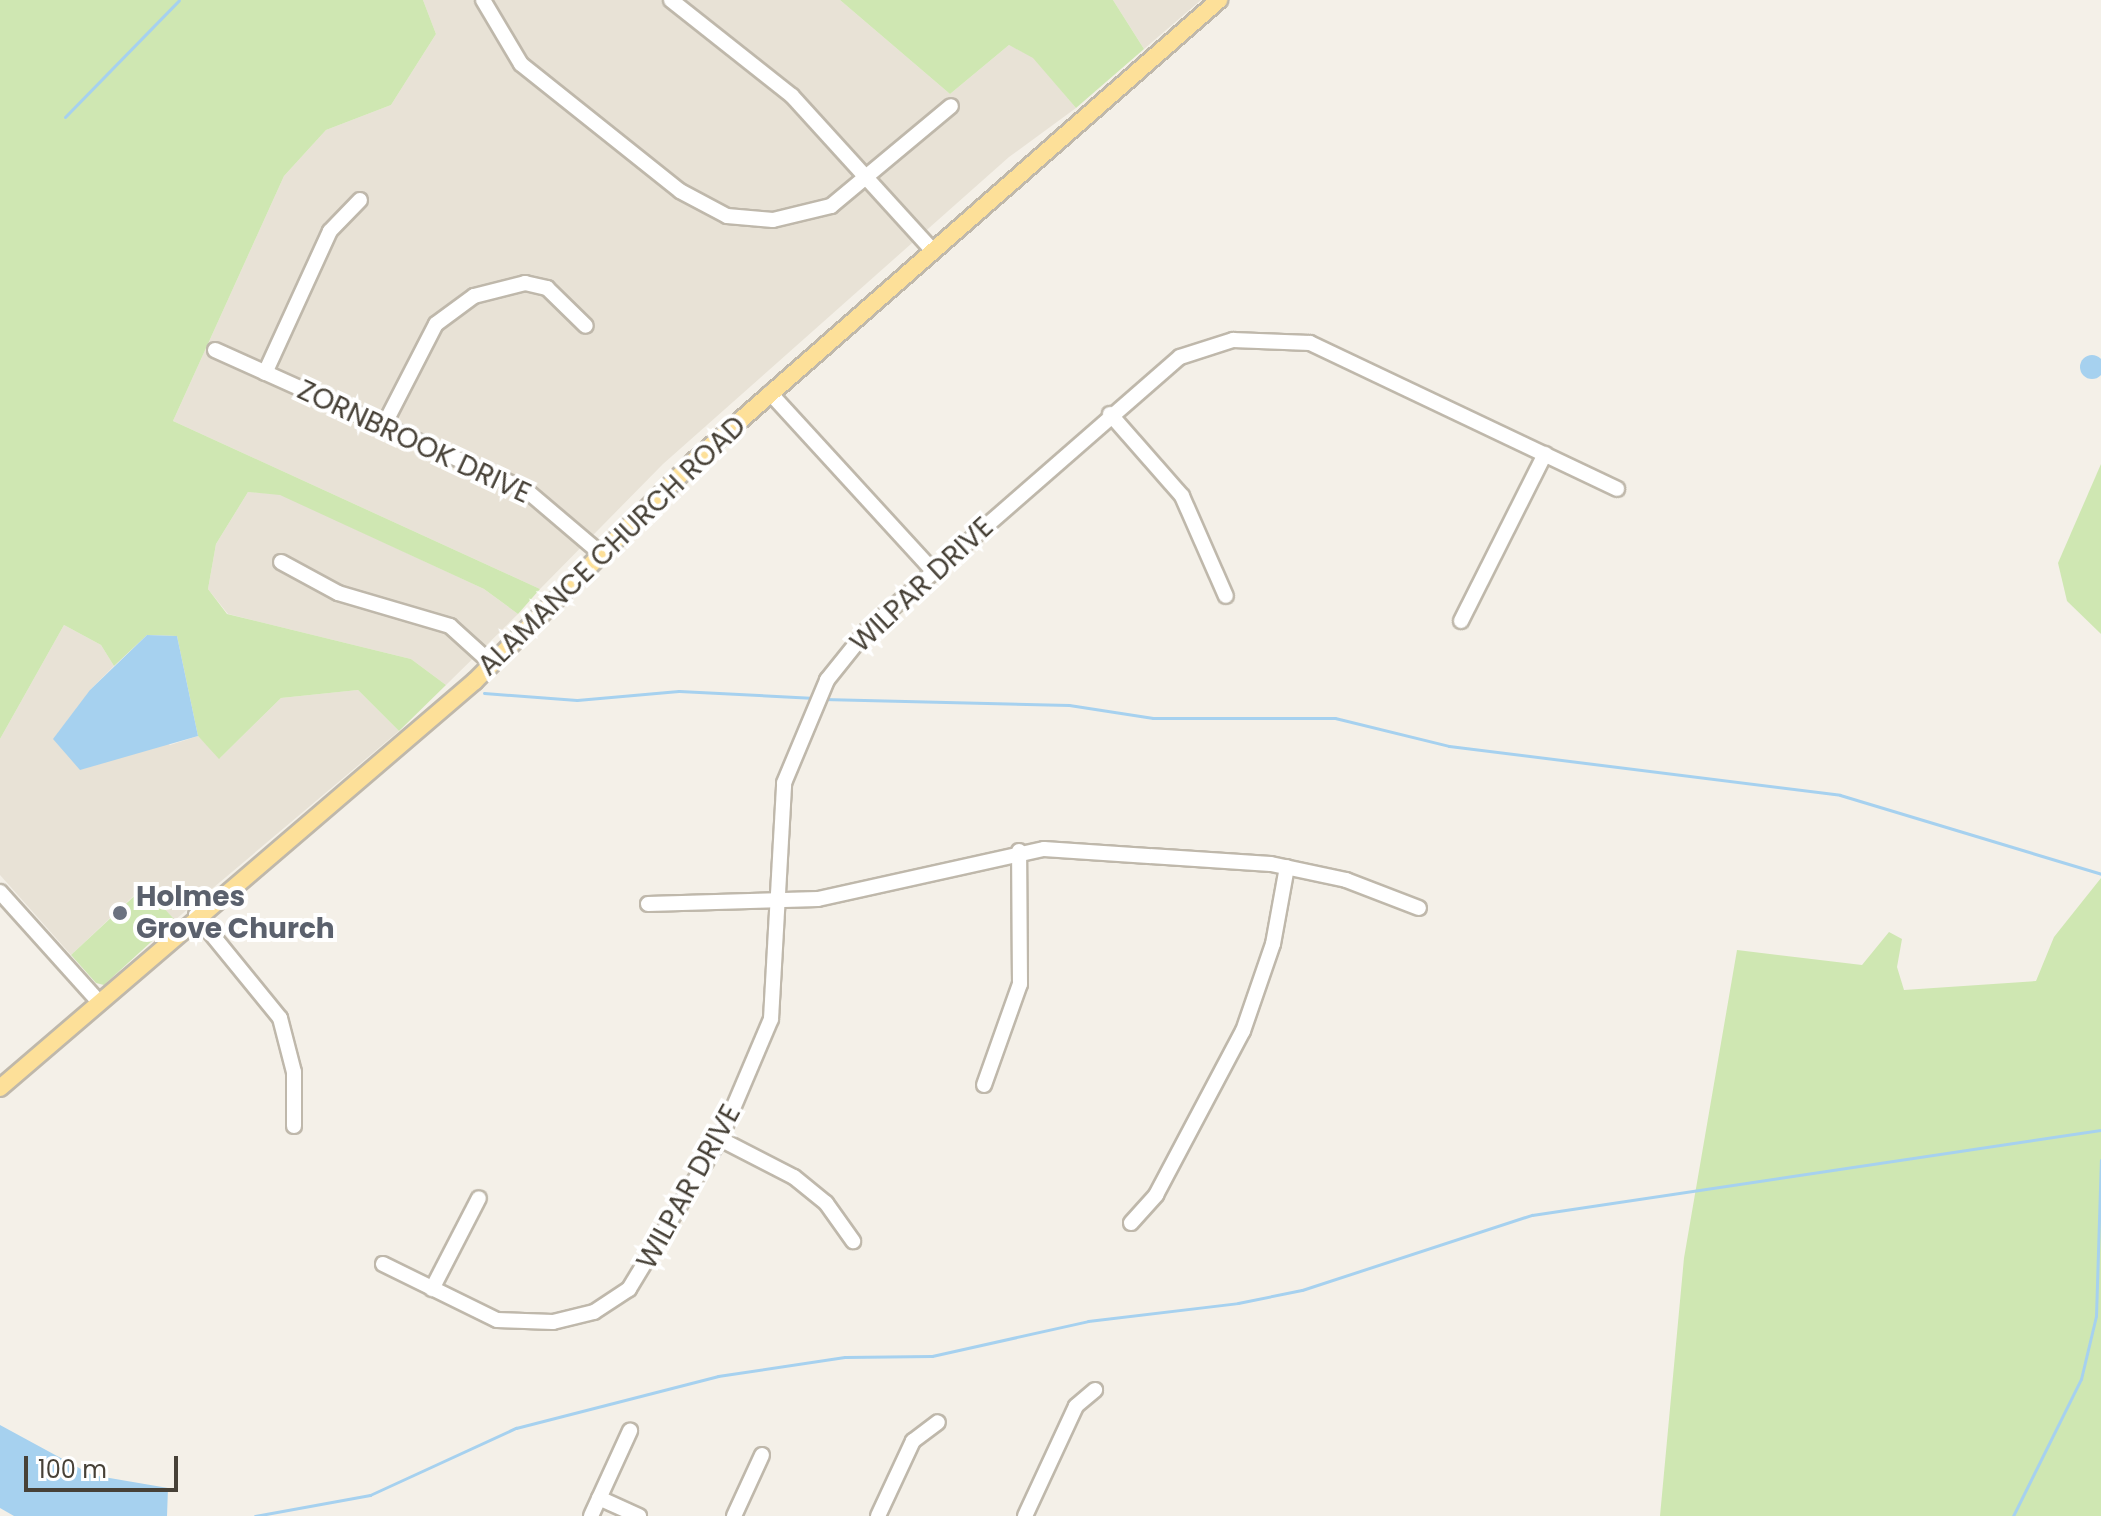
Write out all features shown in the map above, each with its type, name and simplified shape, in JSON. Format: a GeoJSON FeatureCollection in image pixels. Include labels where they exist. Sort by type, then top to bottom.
{"type":"FeatureCollection","features":[{"type":"Feature","properties":{"kind":"main road","name":"ALAMANCE CHURCH ROAD"},"geometry":{"type":"LineString","coordinates":[[0,1088],[196,915],[492,664],[600,553],[770,393],[1219,0]]}},
{"type":"Feature","properties":{"kind":"street"},"geometry":{"type":"LineString","coordinates":[[483,0],[521,64],[710,210],[748,219],[801,215],[868,180],[951,106]]}},
{"type":"Feature","properties":{"kind":"street"},"geometry":{"type":"LineString","coordinates":[[671,0],[792,96],[933,251]]}},
{"type":"Feature","properties":{"kind":"street"},"geometry":{"type":"LineString","coordinates":[[265,373],[330,231],[360,200]]}},
{"type":"Feature","properties":{"kind":"street"},"geometry":{"type":"LineString","coordinates":[[383,427],[436,324],[474,296],[525,283],[547,288],[586,326]]}},
{"type":"Feature","properties":{"kind":"street","name":"WILPAR DRIVE"},"geometry":{"type":"LineString","coordinates":[[383,1264],[497,1320],[553,1322],[594,1312],[629,1289],[655,1257],[720,1139],[771,1019],[779,900],[781,796],[807,716],[853,646],[1110,414],[1193,351],[1283,338],[1343,356],[1617,489]]}},
{"type":"Feature","properties":{"kind":"street","name":"ZORNBROOK DRIVE"},"geometry":{"type":"LineString","coordinates":[[215,350],[526,490],[600,553]]}},
{"type":"Feature","properties":{"kind":"street"},"geometry":{"type":"LineString","coordinates":[[770,393],[934,572]]}},
{"type":"Feature","properties":{"kind":"street"},"geometry":{"type":"LineString","coordinates":[[1110,414],[1182,496],[1226,596]]}},
{"type":"Feature","properties":{"kind":"street"},"geometry":{"type":"LineString","coordinates":[[1461,621],[1545,454]]}},
{"type":"Feature","properties":{"kind":"street"},"geometry":{"type":"LineString","coordinates":[[281,562],[338,593],[450,626],[492,664]]}},
{"type":"Feature","properties":{"kind":"street"},"geometry":{"type":"LineString","coordinates":[[984,1085],[1020,984],[1019,851]]}},
{"type":"Feature","properties":{"kind":"street"},"geometry":{"type":"LineString","coordinates":[[648,904],[779,900],[853,893],[1019,851],[1287,867],[1419,908]]}},
{"type":"Feature","properties":{"kind":"street"},"geometry":{"type":"LineString","coordinates":[[1131,1223],[1156,1195],[1243,1031],[1273,944],[1287,867]]}},
{"type":"Feature","properties":{"kind":"street"},"geometry":{"type":"LineString","coordinates":[[0,892],[98,1001]]}},
{"type":"Feature","properties":{"kind":"street"},"geometry":{"type":"LineString","coordinates":[[196,915],[280,1018],[294,1072],[294,1126]]}},
{"type":"Feature","properties":{"kind":"street"},"geometry":{"type":"LineString","coordinates":[[720,1139],[794,1177],[826,1203],[853,1241]]}},
{"type":"Feature","properties":{"kind":"street"},"geometry":{"type":"LineString","coordinates":[[432,1289],[479,1198]]}},
{"type":"Feature","properties":{"kind":"street"},"geometry":{"type":"LineString","coordinates":[[1026,1516],[1076,1406],[1095,1390]]}},
{"type":"Feature","properties":{"kind":"street"},"geometry":{"type":"LineString","coordinates":[[878,1516],[913,1441],[938,1422]]}},
{"type":"Feature","properties":{"kind":"street"},"geometry":{"type":"LineString","coordinates":[[591,1516],[630,1431]]}},
{"type":"Feature","properties":{"kind":"street"},"geometry":{"type":"LineString","coordinates":[[734,1516],[762,1455]]}},
{"type":"Feature","properties":{"kind":"street"},"geometry":{"type":"LineString","coordinates":[[599,1498],[639,1516]]}},
{"type":"Feature","properties":{"kind":"shaded area"},"geometry":{"type":"Polygon","coordinates":[[[423,0],[840,0],[950,94],[1009,45],[1033,57],[1076,108],[1009,157],[663,464],[540,589],[173,421],[284,176],[326,130],[391,105],[436,34],[423,0]]]}},
{"type":"Feature","properties":{"kind":"shaded area"},"geometry":{"type":"Polygon","coordinates":[[[1113,0],[1201,0],[1144,49],[1113,0]]]}},
{"type":"Feature","properties":{"kind":"shaded area"},"geometry":{"type":"Polygon","coordinates":[[[248,492],[280,494],[484,589],[518,614],[446,685],[411,659],[228,614],[208,589],[216,544],[248,492]]]}},
{"type":"Feature","properties":{"kind":"shaded area"},"geometry":{"type":"Polygon","coordinates":[[[64,625],[101,645],[114,666],[90,690],[170,745],[198,736],[220,758],[281,698],[358,690],[399,731],[175,920],[143,887],[71,955],[0,875],[0,739],[64,625]]]}},
{"type":"Feature","properties":{"kind":"green space"},"geometry":{"type":"Polygon","coordinates":[[[0,0],[423,0],[436,34],[391,105],[326,130],[284,176],[173,421],[540,589],[518,614],[484,589],[280,495],[248,492],[216,544],[208,589],[227,614],[411,659],[446,685],[399,731],[358,690],[281,698],[219,759],[198,736],[177,636],[147,635],[114,666],[101,645],[64,625],[0,739],[0,0]]]}},
{"type":"Feature","properties":{"kind":"green space"},"geometry":{"type":"Polygon","coordinates":[[[840,0],[1113,0],[1144,49],[1076,108],[1033,58],[1009,45],[950,94],[840,0]]]}},
{"type":"Feature","properties":{"kind":"green space"},"geometry":{"type":"Polygon","coordinates":[[[2101,464],[2101,634],[2067,601],[2058,563],[2101,464]]]}},
{"type":"Feature","properties":{"kind":"green space"},"geometry":{"type":"Polygon","coordinates":[[[2101,878],[2101,1516],[1660,1516],[1684,1258],[1737,950],[1862,965],[1889,932],[1902,939],[1897,967],[1904,990],[2036,981],[2054,937],[2101,878]]]}},
{"type":"Feature","properties":{"kind":"green space"},"geometry":{"type":"Polygon","coordinates":[[[144,887],[175,920],[104,985],[96,983],[71,955],[144,887]]]}},
{"type":"Feature","properties":{"kind":"water"},"geometry":{"type":"Polygon","coordinates":[[[2092,355],[2100,359],[2104,367],[2100,375],[2092,379],[2084,375],[2080,367],[2084,359],[2092,355]]]}},
{"type":"Feature","properties":{"kind":"water"},"geometry":{"type":"Polygon","coordinates":[[[147,635],[177,636],[198,736],[80,770],[53,739],[90,690],[147,635]]]}},
{"type":"Feature","properties":{"kind":"water"},"geometry":{"type":"Polygon","coordinates":[[[0,1425],[92,1475],[168,1488],[167,1516],[14,1516],[0,1508],[0,1425]]]}},
{"type":"Feature","properties":{"kind":"waterway"},"geometry":{"type":"LineString","coordinates":[[65,117],[179,0]]}},
{"type":"Feature","properties":{"kind":"waterway"},"geometry":{"type":"LineString","coordinates":[[484,693],[577,700],[679,691],[815,698]]}},
{"type":"Feature","properties":{"kind":"waterway"},"geometry":{"type":"LineString","coordinates":[[823,699],[1069,705],[1153,718],[1335,718],[1449,746],[1840,795],[2101,874]]}},
{"type":"Feature","properties":{"kind":"waterway"},"geometry":{"type":"LineString","coordinates":[[255,1516],[370,1495],[516,1428],[718,1376],[845,1357],[932,1356],[1088,1321],[1238,1303],[1302,1290],[1532,1215],[2101,1130]]}},
{"type":"Feature","properties":{"kind":"waterway"},"geometry":{"type":"LineString","coordinates":[[2013,1516],[2081,1379],[2096,1316],[2101,1160]]}},
{"type":"Feature","properties":{"kind":"place","name":"Holmes Grove Church"},"geometry":{"type":"Point","coordinates":[120,913]}}]}
